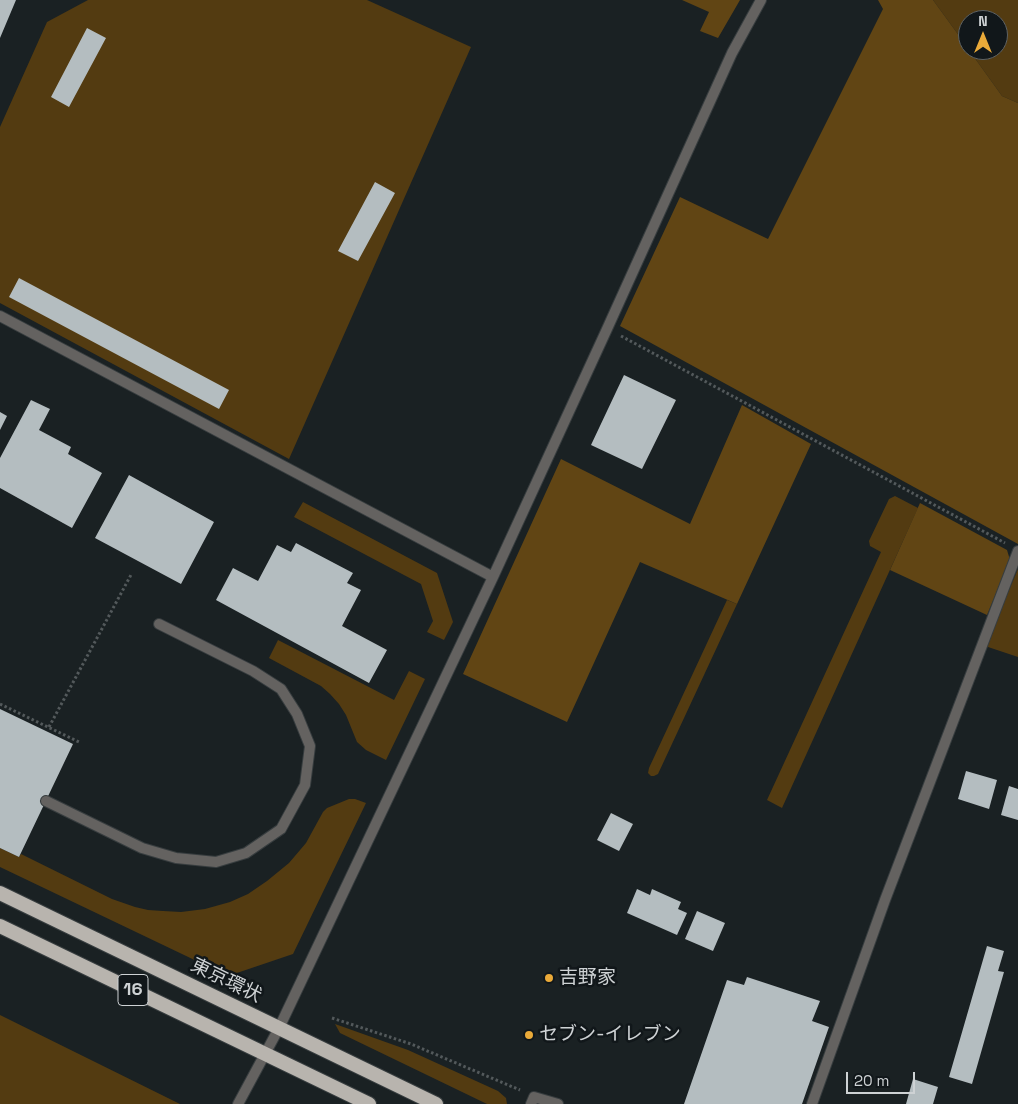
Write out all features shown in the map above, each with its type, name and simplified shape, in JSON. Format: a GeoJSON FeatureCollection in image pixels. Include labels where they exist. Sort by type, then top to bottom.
{"type":"FeatureCollection","features":[{"type":"Feature","properties":{"kind":"highway","name":"東京環状"},"geometry":{"type":"LineString","coordinates":[[0,893],[436,1104]]}},
{"type":"Feature","properties":{"kind":"highway","name":"16"},"geometry":{"type":"LineString","coordinates":[[0,926],[369,1104]]}},
{"type":"Feature","properties":{"kind":"street"},"geometry":{"type":"LineString","coordinates":[[238,1104],[279,1028],[493,577],[608,329],[732,53],[761,0]]}},
{"type":"Feature","properties":{"kind":"street"},"geometry":{"type":"LineString","coordinates":[[0,316],[493,577]]}},
{"type":"Feature","properties":{"kind":"street"},"geometry":{"type":"LineString","coordinates":[[812,1104],[1014,548]]}},
{"type":"Feature","properties":{"kind":"street"},"geometry":{"type":"LineString","coordinates":[[46,801],[142,848],[176,858],[216,862],[246,854],[281,829],[305,785],[310,746],[298,714],[281,689],[254,671],[159,624]]}},
{"type":"Feature","properties":{"kind":"street"},"geometry":{"type":"LineString","coordinates":[[533,1100],[558,1104]]}},
{"type":"Feature","properties":{"kind":"path"},"geometry":{"type":"LineString","coordinates":[[608,329],[1014,548]]}},
{"type":"Feature","properties":{"kind":"path"},"geometry":{"type":"LineString","coordinates":[[49,727],[132,573]]}},
{"type":"Feature","properties":{"kind":"path"},"geometry":{"type":"LineString","coordinates":[[0,704],[79,742]]}},
{"type":"Feature","properties":{"kind":"path"},"geometry":{"type":"LineString","coordinates":[[332,1018],[411,1044],[533,1100]]}},
{"type":"Feature","properties":{"kind":"shaded area"},"geometry":{"type":"Polygon","coordinates":[[[88,0],[367,0],[471,47],[289,459],[0,303],[0,127],[47,22],[88,0]]]}},
{"type":"Feature","properties":{"kind":"shaded area"},"geometry":{"type":"Polygon","coordinates":[[[682,0],[740,0],[718,38],[700,31],[709,12],[682,0]]]}},
{"type":"Feature","properties":{"kind":"shaded area"},"geometry":{"type":"Polygon","coordinates":[[[878,0],[933,0],[958,34],[958,60],[976,60],[1002,96],[1018,103],[1018,544],[620,326],[680,197],[768,239],[883,9],[878,0]]]}},
{"type":"Feature","properties":{"kind":"shaded area"},"geometry":{"type":"Polygon","coordinates":[[[933,0],[1018,0],[1018,103],[1002,96],[976,60],[1008,60],[1008,10],[958,10],[958,34],[933,0]]]}},
{"type":"Feature","properties":{"kind":"shaded area"},"geometry":{"type":"Polygon","coordinates":[[[742,405],[811,444],[737,604],[640,562],[567,722],[463,674],[561,459],[690,524],[742,405]]]}},
{"type":"Feature","properties":{"kind":"shaded area"},"geometry":{"type":"Polygon","coordinates":[[[895,496],[918,508],[782,808],[767,800],[881,552],[870,546],[869,541],[889,499],[895,496]]]}},
{"type":"Feature","properties":{"kind":"shaded area"},"geometry":{"type":"Polygon","coordinates":[[[303,502],[437,573],[453,622],[444,640],[427,632],[433,621],[421,584],[294,517],[303,502]]]}},
{"type":"Feature","properties":{"kind":"shaded area"},"geometry":{"type":"Polygon","coordinates":[[[920,503],[1007,550],[1010,560],[987,615],[890,570],[920,503]]]}},
{"type":"Feature","properties":{"kind":"shaded area"},"geometry":{"type":"Polygon","coordinates":[[[1018,569],[1018,657],[985,646],[1018,569]]]}},
{"type":"Feature","properties":{"kind":"shaded area"},"geometry":{"type":"Polygon","coordinates":[[[727,600],[737,604],[658,774],[651,776],[648,773],[649,768],[727,600]]]}},
{"type":"Feature","properties":{"kind":"shaded area"},"geometry":{"type":"Polygon","coordinates":[[[278,640],[394,700],[409,671],[425,679],[386,760],[366,750],[357,742],[346,715],[339,704],[321,686],[269,658],[278,640]]]}},
{"type":"Feature","properties":{"kind":"shaded area"},"geometry":{"type":"Polygon","coordinates":[[[349,799],[366,803],[293,954],[228,976],[0,867],[0,848],[19,857],[21,854],[112,899],[135,907],[148,910],[181,912],[205,909],[230,902],[248,894],[267,881],[289,863],[306,843],[327,808],[349,799]]]}},
{"type":"Feature","properties":{"kind":"shaded area"},"geometry":{"type":"Polygon","coordinates":[[[0,1015],[180,1104],[0,1104],[0,1015]]]}},
{"type":"Feature","properties":{"kind":"shaded area"},"geometry":{"type":"Polygon","coordinates":[[[335,1024],[408,1050],[498,1091],[506,1098],[507,1104],[487,1104],[340,1033],[335,1024]]]}},
{"type":"Feature","properties":{"kind":"building"},"geometry":{"type":"Polygon","coordinates":[[[0,0],[16,0],[0,38],[0,0]]]}},
{"type":"Feature","properties":{"kind":"building"},"geometry":{"type":"Polygon","coordinates":[[[87,28],[106,38],[69,107],[51,97],[87,28]]]}},
{"type":"Feature","properties":{"kind":"building"},"geometry":{"type":"Polygon","coordinates":[[[375,182],[395,193],[358,261],[338,251],[375,182]]]}},
{"type":"Feature","properties":{"kind":"building"},"geometry":{"type":"Polygon","coordinates":[[[19,278],[229,390],[219,409],[9,297],[19,278]]]}},
{"type":"Feature","properties":{"kind":"building"},"geometry":{"type":"Polygon","coordinates":[[[624,375],[676,400],[642,469],[591,445],[624,375]]]}},
{"type":"Feature","properties":{"kind":"building"},"geometry":{"type":"Polygon","coordinates":[[[31,400],[50,409],[39,430],[71,447],[68,454],[102,473],[72,528],[0,488],[0,458],[31,400]]]}},
{"type":"Feature","properties":{"kind":"building"},"geometry":{"type":"Polygon","coordinates":[[[0,412],[7,416],[0,430],[0,412]]]}},
{"type":"Feature","properties":{"kind":"building"},"geometry":{"type":"Polygon","coordinates":[[[129,475],[214,522],[181,584],[95,538],[129,475]]]}},
{"type":"Feature","properties":{"kind":"building"},"geometry":{"type":"Polygon","coordinates":[[[296,543],[353,573],[347,583],[361,590],[342,626],[387,650],[369,683],[216,600],[233,568],[258,581],[277,545],[291,552],[296,543]]]}},
{"type":"Feature","properties":{"kind":"building"},"geometry":{"type":"Polygon","coordinates":[[[0,709],[73,744],[19,857],[0,848],[0,709]]]}},
{"type":"Feature","properties":{"kind":"building"},"geometry":{"type":"Polygon","coordinates":[[[966,771],[997,780],[989,809],[958,799],[966,771]]]}},
{"type":"Feature","properties":{"kind":"building"},"geometry":{"type":"Polygon","coordinates":[[[1009,786],[1018,789],[1018,820],[1001,815],[1009,786]]]}},
{"type":"Feature","properties":{"kind":"building"},"geometry":{"type":"Polygon","coordinates":[[[611,813],[633,824],[619,851],[597,840],[611,813]]]}},
{"type":"Feature","properties":{"kind":"building"},"geometry":{"type":"Polygon","coordinates":[[[637,889],[650,895],[652,889],[681,902],[678,909],[687,913],[677,935],[627,913],[637,889]]]}},
{"type":"Feature","properties":{"kind":"building"},"geometry":{"type":"Polygon","coordinates":[[[697,911],[725,923],[713,951],[685,939],[697,911]]]}},
{"type":"Feature","properties":{"kind":"building"},"geometry":{"type":"Polygon","coordinates":[[[987,946],[1004,951],[998,971],[1004,972],[972,1084],[949,1077],[987,946]]]}},
{"type":"Feature","properties":{"kind":"building"},"geometry":{"type":"Polygon","coordinates":[[[747,977],[820,1001],[812,1021],[829,1027],[802,1104],[684,1104],[727,980],[744,985],[747,977]]]}},
{"type":"Feature","properties":{"kind":"building"},"geometry":{"type":"Polygon","coordinates":[[[913,1079],[938,1087],[933,1104],[906,1104],[913,1079]]]}},
{"type":"Feature","properties":{"kind":"place","name":"吉野家"},"geometry":{"type":"Point","coordinates":[549,978]}},
{"type":"Feature","properties":{"kind":"place","name":"セブン-イレブン"},"geometry":{"type":"Point","coordinates":[529,1035]}}]}
